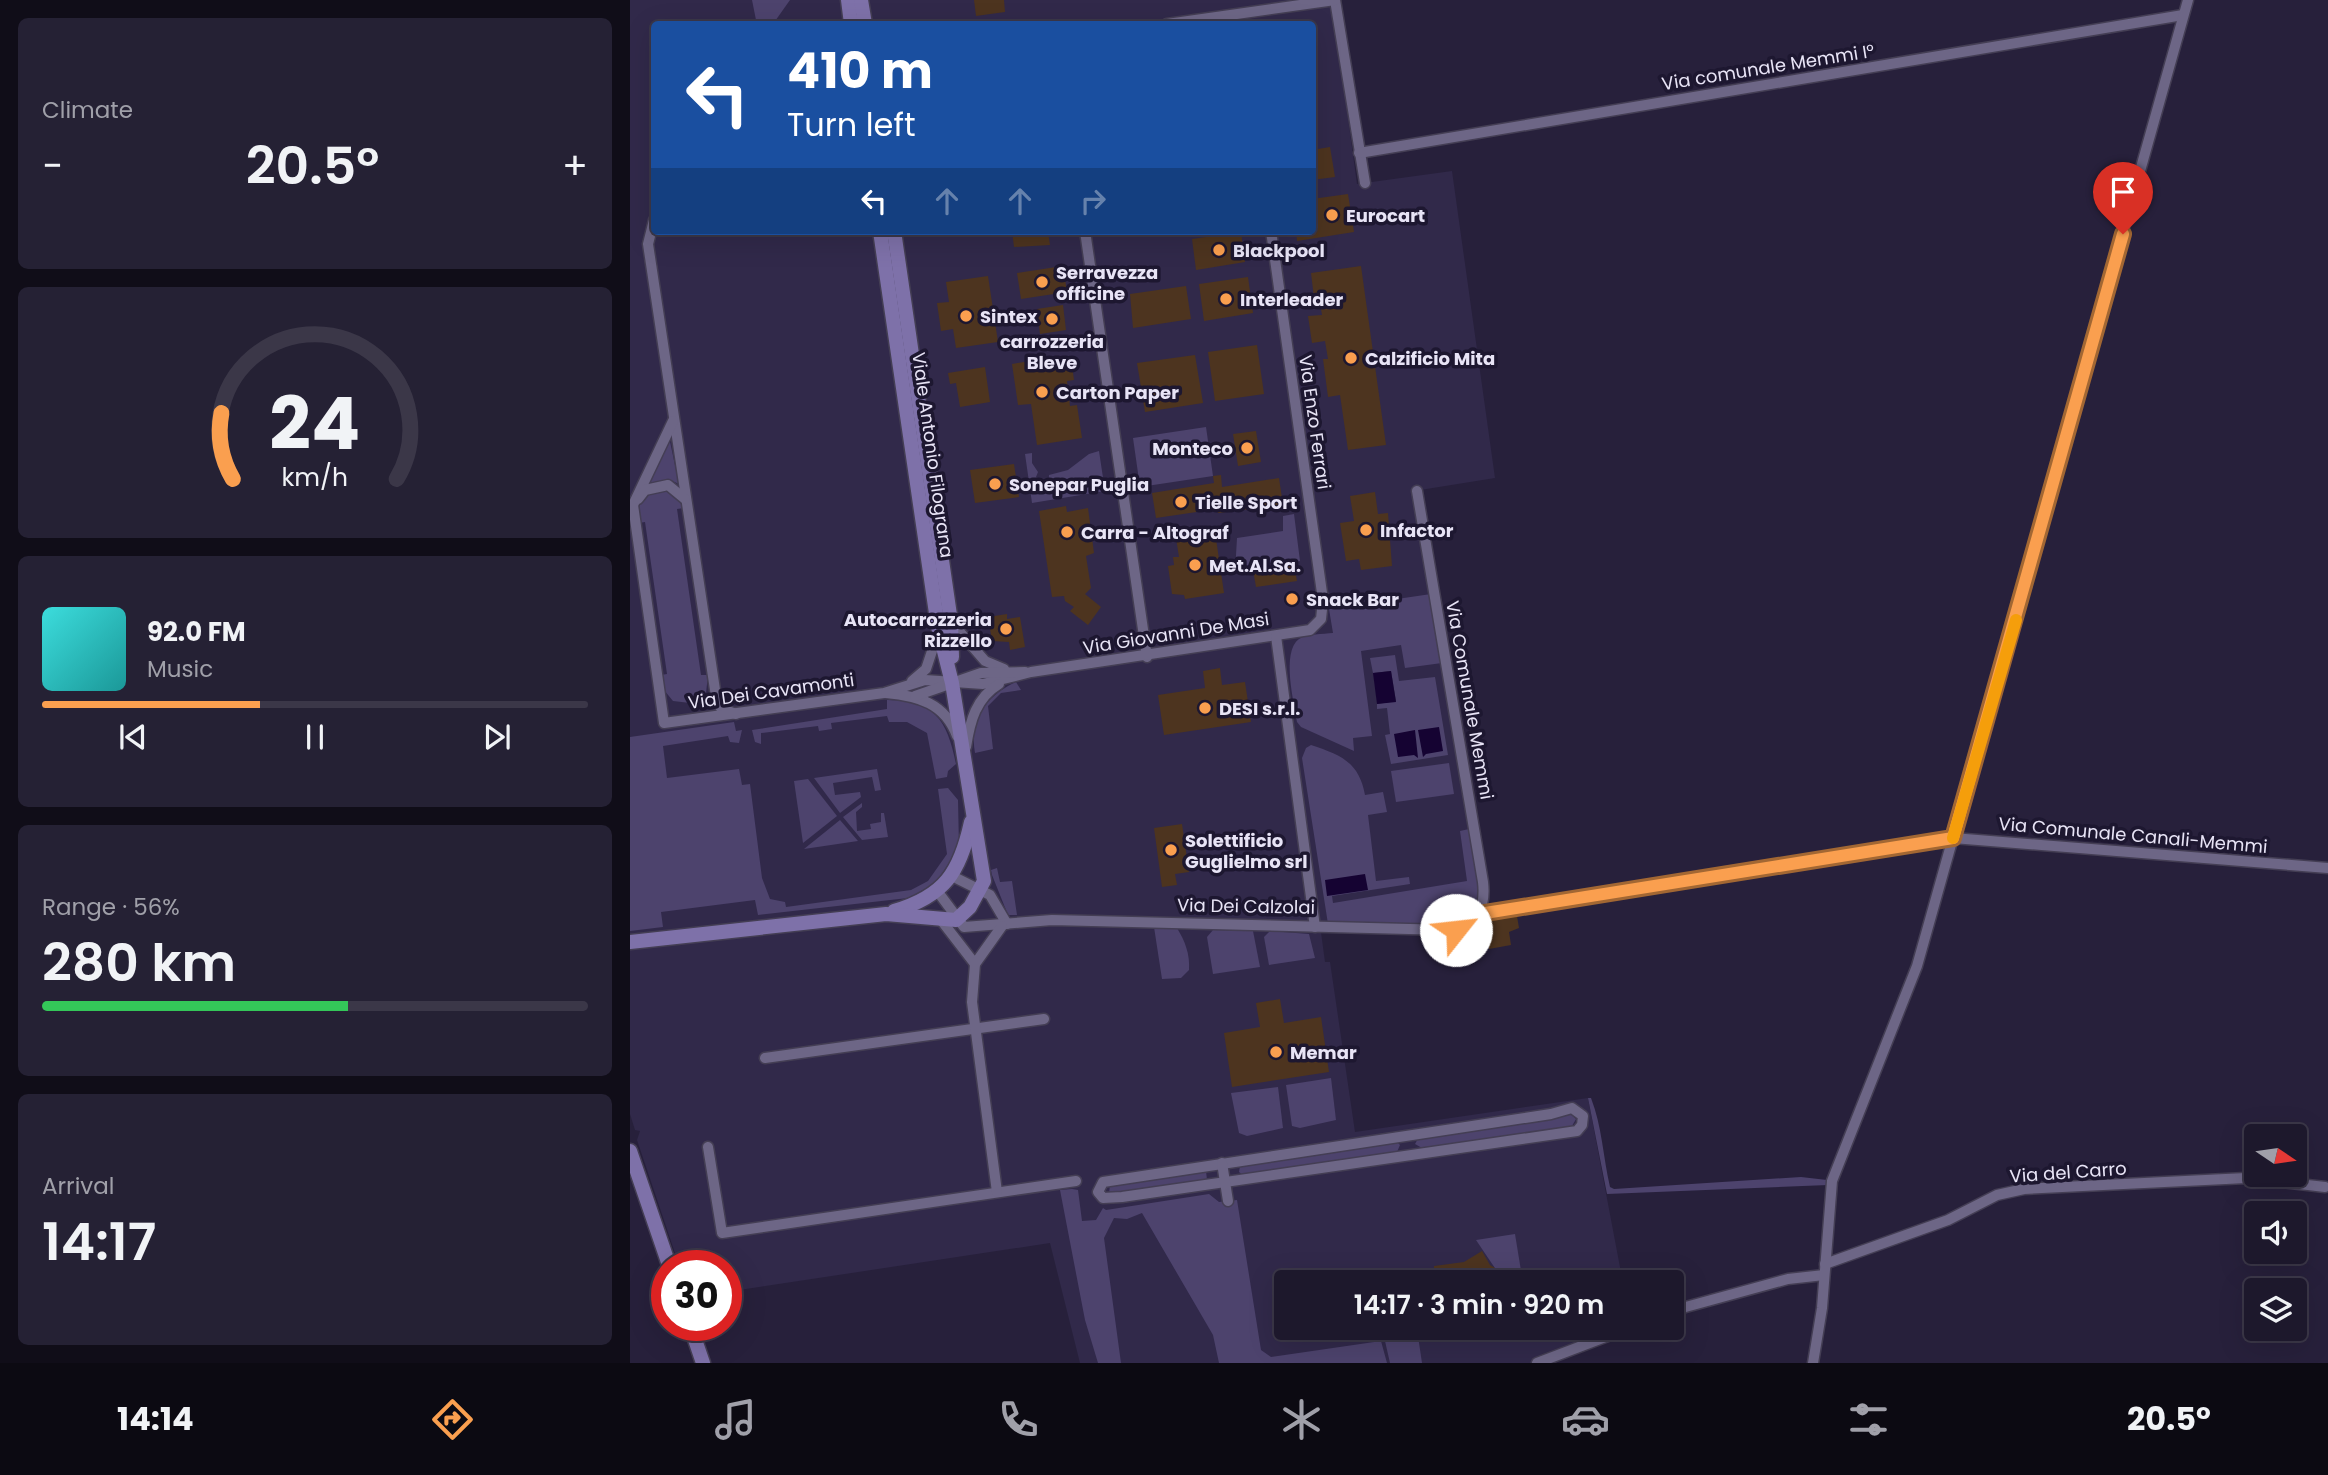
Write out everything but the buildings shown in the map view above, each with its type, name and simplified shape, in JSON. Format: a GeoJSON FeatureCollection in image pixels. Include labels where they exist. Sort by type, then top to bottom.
{"type":"FeatureCollection","features":[{"type":"Feature","properties":{"kind":"main road"},"geometry":{"type":"LineString","coordinates":[[848,0],[851,21]]}},
{"type":"Feature","properties":{"kind":"main road"},"geometry":{"type":"LineString","coordinates":[[861,0],[864,21]]}},
{"type":"Feature","properties":{"kind":"main road","name":"Viale Antonio Filograna"},"geometry":{"type":"LineString","coordinates":[[881,235],[945,624]]}},
{"type":"Feature","properties":{"kind":"main road","name":"Viale Antonio Filograna"},"geometry":{"type":"LineString","coordinates":[[895,235],[952,683],[984,873],[981,888]]}},
{"type":"Feature","properties":{"kind":"main road"},"geometry":{"type":"LineString","coordinates":[[630,942],[886,914],[912,906],[938,892],[952,876],[965,849],[973,814]]}},
{"type":"Feature","properties":{"kind":"main road"},"geometry":{"type":"LineString","coordinates":[[886,914],[956,920],[970,907],[981,888]]}},
{"type":"Feature","properties":{"kind":"main road"},"geometry":{"type":"LineString","coordinates":[[630,1151],[664,1250]]}},
{"type":"Feature","properties":{"kind":"main road"},"geometry":{"type":"LineString","coordinates":[[695,1341],[703,1363]]}},
{"type":"Feature","properties":{"kind":"street"},"geometry":{"type":"LineString","coordinates":[[1211,21],[1241,19],[1335,0],[1365,183]]}},
{"type":"Feature","properties":{"kind":"street"},"geometry":{"type":"LineString","coordinates":[[1813,1363],[1825,1269],[1832,1181],[1917,966],[2188,0]]}},
{"type":"Feature","properties":{"kind":"street","name":"Via comunale Memmi I°"},"geometry":{"type":"LineString","coordinates":[[1359,153],[2183,15]]}},
{"type":"Feature","properties":{"kind":"street"},"geometry":{"type":"LineString","coordinates":[[651,232],[648,244],[717,703],[722,709],[740,715]]}},
{"type":"Feature","properties":{"kind":"street"},"geometry":{"type":"LineString","coordinates":[[1086,235],[1147,657]]}},
{"type":"Feature","properties":{"kind":"street","name":"Via Enzo Ferrari"},"geometry":{"type":"LineString","coordinates":[[1272,235],[1322,600],[1321,619]]}},
{"type":"Feature","properties":{"kind":"street"},"geometry":{"type":"LineString","coordinates":[[633,505],[673,421]]}},
{"type":"Feature","properties":{"kind":"street"},"geometry":{"type":"LineString","coordinates":[[633,505],[645,490],[656,485],[668,485],[679,491],[687,501]]}},
{"type":"Feature","properties":{"kind":"street","name":"Via Comunale Memmi"},"geometry":{"type":"LineString","coordinates":[[1418,491],[1483,882],[1484,902],[1479,914]]}},
{"type":"Feature","properties":{"kind":"street","name":"Via Dei Cavamonti"},"geometry":{"type":"LineString","coordinates":[[633,505],[664,723],[740,715],[884,693]]}},
{"type":"Feature","properties":{"kind":"street","name":"Via Giovanni De Masi"},"geometry":{"type":"LineString","coordinates":[[910,682],[983,684],[1007,675],[1147,657],[1310,630],[1321,619]]}},
{"type":"Feature","properties":{"kind":"street"},"geometry":{"type":"LineString","coordinates":[[884,693],[910,682],[926,669],[945,624],[985,661],[1007,675],[987,693],[975,710],[964,755]]}},
{"type":"Feature","properties":{"kind":"street"},"geometry":{"type":"LineString","coordinates":[[1276,636],[1315,927]]}},
{"type":"Feature","properties":{"kind":"street"},"geometry":{"type":"LineString","coordinates":[[915,696],[952,683]]}},
{"type":"Feature","properties":{"kind":"street"},"geometry":{"type":"LineString","coordinates":[[884,693],[915,696],[928,701],[952,723],[964,755]]}},
{"type":"Feature","properties":{"kind":"street","name":"Via Comunale Canali-Memmi"},"geometry":{"type":"LineString","coordinates":[[1479,914],[1953,838],[2328,867]]}},
{"type":"Feature","properties":{"kind":"street"},"geometry":{"type":"LineString","coordinates":[[952,876],[981,888],[990,895],[1004,925],[975,964],[974,1027],[997,1192]]}},
{"type":"Feature","properties":{"kind":"street"},"geometry":{"type":"LineString","coordinates":[[938,892],[956,920]]}},
{"type":"Feature","properties":{"kind":"street","name":"Via Dei Calzolai"},"geometry":{"type":"LineString","coordinates":[[956,920],[964,927],[1052,920],[1449,930],[1461,928],[1479,914]]}},
{"type":"Feature","properties":{"kind":"street"},"geometry":{"type":"LineString","coordinates":[[940,920],[975,964]]}},
{"type":"Feature","properties":{"kind":"street"},"geometry":{"type":"LineString","coordinates":[[765,1058],[1044,1019]]}},
{"type":"Feature","properties":{"kind":"street"},"geometry":{"type":"LineString","coordinates":[[1568,1108],[1580,1112],[1584,1120],[1577,1131],[1409,1153],[1106,1199],[1100,1196],[1097,1190],[1103,1182],[1552,1114],[1568,1108]]}},
{"type":"Feature","properties":{"kind":"street"},"geometry":{"type":"LineString","coordinates":[[1407,1136],[1409,1153]]}},
{"type":"Feature","properties":{"kind":"street"},"geometry":{"type":"LineString","coordinates":[[708,1147],[722,1233],[1076,1181]]}},
{"type":"Feature","properties":{"kind":"street"},"geometry":{"type":"LineString","coordinates":[[1222,1163],[1228,1201]]}},
{"type":"Feature","properties":{"kind":"street","name":"Via del Carro"},"geometry":{"type":"LineString","coordinates":[[1684,1307],[1825,1269],[1948,1220],[1997,1195],[2024,1189],[2246,1178],[2325,1187]]}},
{"type":"Feature","properties":{"kind":"street"},"geometry":{"type":"LineString","coordinates":[[1537,1363],[1597,1340]]}},
{"type":"Feature","properties":{"kind":"shaded area"},"geometry":{"type":"Polygon","coordinates":[[[630,0],[1332,0],[1357,184],[1452,171],[1495,478],[1414,491],[1469,829],[1471,914],[1320,925],[1325,962],[1330,962],[1355,1132],[1588,1098],[1621,1270],[1274,1270],[1274,1340],[1591,1340],[1531,1363],[1080,1363],[1050,1243],[742,1290],[742,1250],[674,1250],[637,1140],[640,1131],[635,1130],[630,1114],[630,0]]]}},
{"type":"Feature","properties":{"kind":"shaded area"},"geometry":{"type":"Polygon","coordinates":[[[752,0],[790,0],[775,21],[756,20],[752,0]]]}},
{"type":"Feature","properties":{"kind":"shaded area"},"geometry":{"type":"Polygon","coordinates":[[[1206,427],[1213,476],[1140,487],[1133,438],[1206,427]]]}},
{"type":"Feature","properties":{"kind":"shaded area"},"geometry":{"type":"Polygon","coordinates":[[[669,437],[679,484],[670,480],[646,483],[669,437]]]}},
{"type":"Feature","properties":{"kind":"shaded area"},"geometry":{"type":"Polygon","coordinates":[[[1099,451],[1105,491],[1032,503],[1025,454],[1032,453],[1032,463],[1038,472],[1036,477],[1048,492],[1049,475],[1068,470],[1089,454],[1099,451]]]}},
{"type":"Feature","properties":{"kind":"shaded area"},"geometry":{"type":"Polygon","coordinates":[[[669,490],[681,500],[684,508],[677,509],[701,675],[708,675],[706,693],[690,703],[673,701],[664,690],[661,675],[667,674],[645,522],[639,523],[638,508],[646,495],[669,490]]]}},
{"type":"Feature","properties":{"kind":"shaded area"},"geometry":{"type":"Polygon","coordinates":[[[1294,514],[1300,561],[1235,572],[1237,538],[1283,531],[1283,516],[1294,514]]]}},
{"type":"Feature","properties":{"kind":"shaded area"},"geometry":{"type":"Polygon","coordinates":[[[1431,594],[1442,663],[1405,668],[1401,645],[1361,651],[1372,736],[1353,738],[1354,751],[1301,727],[1297,722],[1290,666],[1294,645],[1299,639],[1333,633],[1329,609],[1431,594]]]}},
{"type":"Feature","properties":{"kind":"shaded area"},"geometry":{"type":"Polygon","coordinates":[[[1395,655],[1399,681],[1435,677],[1448,755],[1391,764],[1385,735],[1390,734],[1387,708],[1377,709],[1377,704],[1396,701],[1391,671],[1373,673],[1370,658],[1395,655]]]}},
{"type":"Feature","properties":{"kind":"shaded area"},"geometry":{"type":"Polygon","coordinates":[[[1391,671],[1396,702],[1377,704],[1373,673],[1391,671]]]}},
{"type":"Feature","properties":{"kind":"shaded area"},"geometry":{"type":"Polygon","coordinates":[[[1016,682],[1021,690],[1001,693],[988,706],[993,749],[975,753],[975,730],[982,710],[996,694],[1016,682]]]}},
{"type":"Feature","properties":{"kind":"shaded area"},"geometry":{"type":"Polygon","coordinates":[[[887,700],[916,704],[936,715],[948,735],[956,764],[948,771],[947,777],[936,779],[927,733],[907,722],[889,722],[887,716],[831,723],[832,729],[819,731],[818,726],[761,733],[761,744],[755,742],[752,730],[887,709],[887,700]]]}},
{"type":"Feature","properties":{"kind":"shaded area"},"geometry":{"type":"Polygon","coordinates":[[[734,722],[736,731],[742,730],[739,743],[730,742],[728,736],[663,746],[667,778],[739,769],[742,785],[750,784],[762,878],[770,899],[785,902],[786,907],[911,890],[928,881],[947,854],[938,789],[948,788],[958,800],[959,847],[936,883],[908,898],[758,915],[755,900],[661,912],[663,927],[630,931],[630,737],[734,722]]]}},
{"type":"Feature","properties":{"kind":"shaded area"},"geometry":{"type":"Polygon","coordinates":[[[1439,727],[1443,751],[1423,757],[1418,730],[1439,727]]]}},
{"type":"Feature","properties":{"kind":"shaded area"},"geometry":{"type":"Polygon","coordinates":[[[1415,730],[1418,758],[1414,755],[1398,757],[1394,734],[1415,730]]]}},
{"type":"Feature","properties":{"kind":"shaded area"},"geometry":{"type":"Polygon","coordinates":[[[1311,745],[1347,761],[1358,775],[1365,795],[1383,792],[1387,812],[1368,815],[1376,881],[1409,877],[1410,884],[1332,896],[1333,903],[1467,881],[1460,831],[1469,829],[1478,869],[1478,893],[1468,916],[1457,926],[1328,924],[1302,758],[1306,748],[1311,745]]]}},
{"type":"Feature","properties":{"kind":"shaded area"},"geometry":{"type":"Polygon","coordinates":[[[1449,763],[1454,794],[1396,802],[1391,771],[1449,763]]]}},
{"type":"Feature","properties":{"kind":"shaded area"},"geometry":{"type":"Polygon","coordinates":[[[877,769],[881,790],[875,791],[872,777],[833,783],[835,795],[860,792],[861,797],[840,813],[814,778],[877,769]]]}},
{"type":"Feature","properties":{"kind":"shaded area"},"geometry":{"type":"Polygon","coordinates":[[[808,779],[837,816],[803,843],[794,781],[808,779]]]}},
{"type":"Feature","properties":{"kind":"shaded area"},"geometry":{"type":"Polygon","coordinates":[[[862,803],[862,807],[856,812],[857,831],[871,829],[870,824],[881,822],[881,813],[884,813],[888,837],[862,840],[843,817],[862,803]]]}},
{"type":"Feature","properties":{"kind":"shaded area"},"geometry":{"type":"Polygon","coordinates":[[[840,820],[858,841],[804,849],[840,820]]]}},
{"type":"Feature","properties":{"kind":"shaded area"},"geometry":{"type":"Polygon","coordinates":[[[997,868],[1000,882],[1012,881],[1017,915],[1008,915],[992,875],[991,870],[997,868]]]}},
{"type":"Feature","properties":{"kind":"shaded area"},"geometry":{"type":"Polygon","coordinates":[[[1365,874],[1368,890],[1327,896],[1325,880],[1365,874]]]}},
{"type":"Feature","properties":{"kind":"shaded area"},"geometry":{"type":"Polygon","coordinates":[[[1154,927],[1177,928],[1180,933],[1189,964],[1189,970],[1181,978],[1162,979],[1154,927]]]}},
{"type":"Feature","properties":{"kind":"shaded area"},"geometry":{"type":"Polygon","coordinates":[[[1213,930],[1253,931],[1260,967],[1213,974],[1207,937],[1213,930]]]}},
{"type":"Feature","properties":{"kind":"shaded area"},"geometry":{"type":"Polygon","coordinates":[[[1270,931],[1309,934],[1315,958],[1269,965],[1264,937],[1270,931]]]}},
{"type":"Feature","properties":{"kind":"shaded area"},"geometry":{"type":"Polygon","coordinates":[[[1331,1078],[1336,1120],[1300,1128],[1292,1126],[1286,1085],[1331,1078]]]}},
{"type":"Feature","properties":{"kind":"shaded area"},"geometry":{"type":"Polygon","coordinates":[[[1278,1087],[1283,1128],[1247,1136],[1239,1133],[1231,1093],[1278,1087]]]}},
{"type":"Feature","properties":{"kind":"shaded area"},"geometry":{"type":"Polygon","coordinates":[[[1588,1098],[1591,1098],[1595,1109],[1610,1187],[1614,1189],[1801,1177],[1827,1180],[1828,1185],[1607,1194],[1588,1098]]]}},
{"type":"Feature","properties":{"kind":"shaded area"},"geometry":{"type":"Polygon","coordinates":[[[1571,1114],[1576,1119],[1572,1126],[1422,1148],[1415,1144],[1419,1137],[1571,1114]]]}},
{"type":"Feature","properties":{"kind":"shaded area"},"geometry":{"type":"Polygon","coordinates":[[[1397,1142],[1400,1145],[1397,1152],[1243,1175],[1239,1172],[1240,1166],[1397,1142]]]}},
{"type":"Feature","properties":{"kind":"shaded area"},"geometry":{"type":"Polygon","coordinates":[[[1206,1171],[1207,1180],[1109,1193],[1110,1185],[1206,1171]]]}},
{"type":"Feature","properties":{"kind":"shaded area"},"geometry":{"type":"Polygon","coordinates":[[[1060,1190],[1078,1190],[1082,1221],[1096,1220],[1103,1208],[1106,1210],[1209,1194],[1219,1202],[1237,1200],[1261,1350],[1271,1357],[1381,1341],[1387,1363],[1219,1363],[1213,1335],[1142,1213],[1127,1219],[1114,1218],[1104,1238],[1121,1363],[1098,1363],[1085,1320],[1060,1190]]]}},
{"type":"Feature","properties":{"kind":"shaded area"},"geometry":{"type":"Polygon","coordinates":[[[1515,1234],[1521,1270],[1496,1270],[1476,1240],[1515,1234]]]}},
{"type":"Feature","properties":{"kind":"shaded area"},"geometry":{"type":"Polygon","coordinates":[[[1419,1340],[1422,1363],[1390,1363],[1385,1341],[1419,1340]]]}},
{"type":"Feature","properties":{"kind":"slow traffic"},"geometry":{"type":"LineString","coordinates":[[1953,838],[2016,620]]}},
{"type":"Feature","properties":{"kind":"place","name":"Eurocart"},"geometry":{"type":"Point","coordinates":[1332,215]}},
{"type":"Feature","properties":{"kind":"place","name":"Blackpool"},"geometry":{"type":"Point","coordinates":[1219,250]}},
{"type":"Feature","properties":{"kind":"place","name":"Serravezza officine"},"geometry":{"type":"Point","coordinates":[1042,282]}},
{"type":"Feature","properties":{"kind":"place","name":"Interleader"},"geometry":{"type":"Point","coordinates":[1226,299]}},
{"type":"Feature","properties":{"kind":"place","name":"Sintex"},"geometry":{"type":"Point","coordinates":[966,316]}},
{"type":"Feature","properties":{"kind":"place","name":"carrozzeria Bleve"},"geometry":{"type":"Point","coordinates":[1052,319]}},
{"type":"Feature","properties":{"kind":"place","name":"Calzificio Mita"},"geometry":{"type":"Point","coordinates":[1351,358]}},
{"type":"Feature","properties":{"kind":"place","name":"Carton Paper"},"geometry":{"type":"Point","coordinates":[1042,392]}},
{"type":"Feature","properties":{"kind":"place","name":"Monteco"},"geometry":{"type":"Point","coordinates":[1247,448]}},
{"type":"Feature","properties":{"kind":"place","name":"Sonepar Puglia"},"geometry":{"type":"Point","coordinates":[995,484]}},
{"type":"Feature","properties":{"kind":"place","name":"Tielle Sport"},"geometry":{"type":"Point","coordinates":[1181,502]}},
{"type":"Feature","properties":{"kind":"place","name":"Infactor"},"geometry":{"type":"Point","coordinates":[1366,530]}},
{"type":"Feature","properties":{"kind":"place","name":"Carra - Altograf"},"geometry":{"type":"Point","coordinates":[1067,532]}},
{"type":"Feature","properties":{"kind":"place","name":"Met.Al.Sa."},"geometry":{"type":"Point","coordinates":[1195,565]}},
{"type":"Feature","properties":{"kind":"place","name":"Snack Bar"},"geometry":{"type":"Point","coordinates":[1292,599]}},
{"type":"Feature","properties":{"kind":"place","name":"Autocarrozzeria Rizzello"},"geometry":{"type":"Point","coordinates":[1006,629]}},
{"type":"Feature","properties":{"kind":"place","name":"DESI s.r.l."},"geometry":{"type":"Point","coordinates":[1205,708]}},
{"type":"Feature","properties":{"kind":"place","name":"Solettificio Guglielmo srl"},"geometry":{"type":"Point","coordinates":[1171,850]}},
{"type":"Feature","properties":{"kind":"place","name":"Memar"},"geometry":{"type":"Point","coordinates":[1276,1052]}},
{"type":"Feature","properties":{"kind":"route"},"geometry":{"type":"LineString","coordinates":[[1456,930],[1476,919],[1479,914],[1720,878],[1953,838],[2123,234]]}}]}
